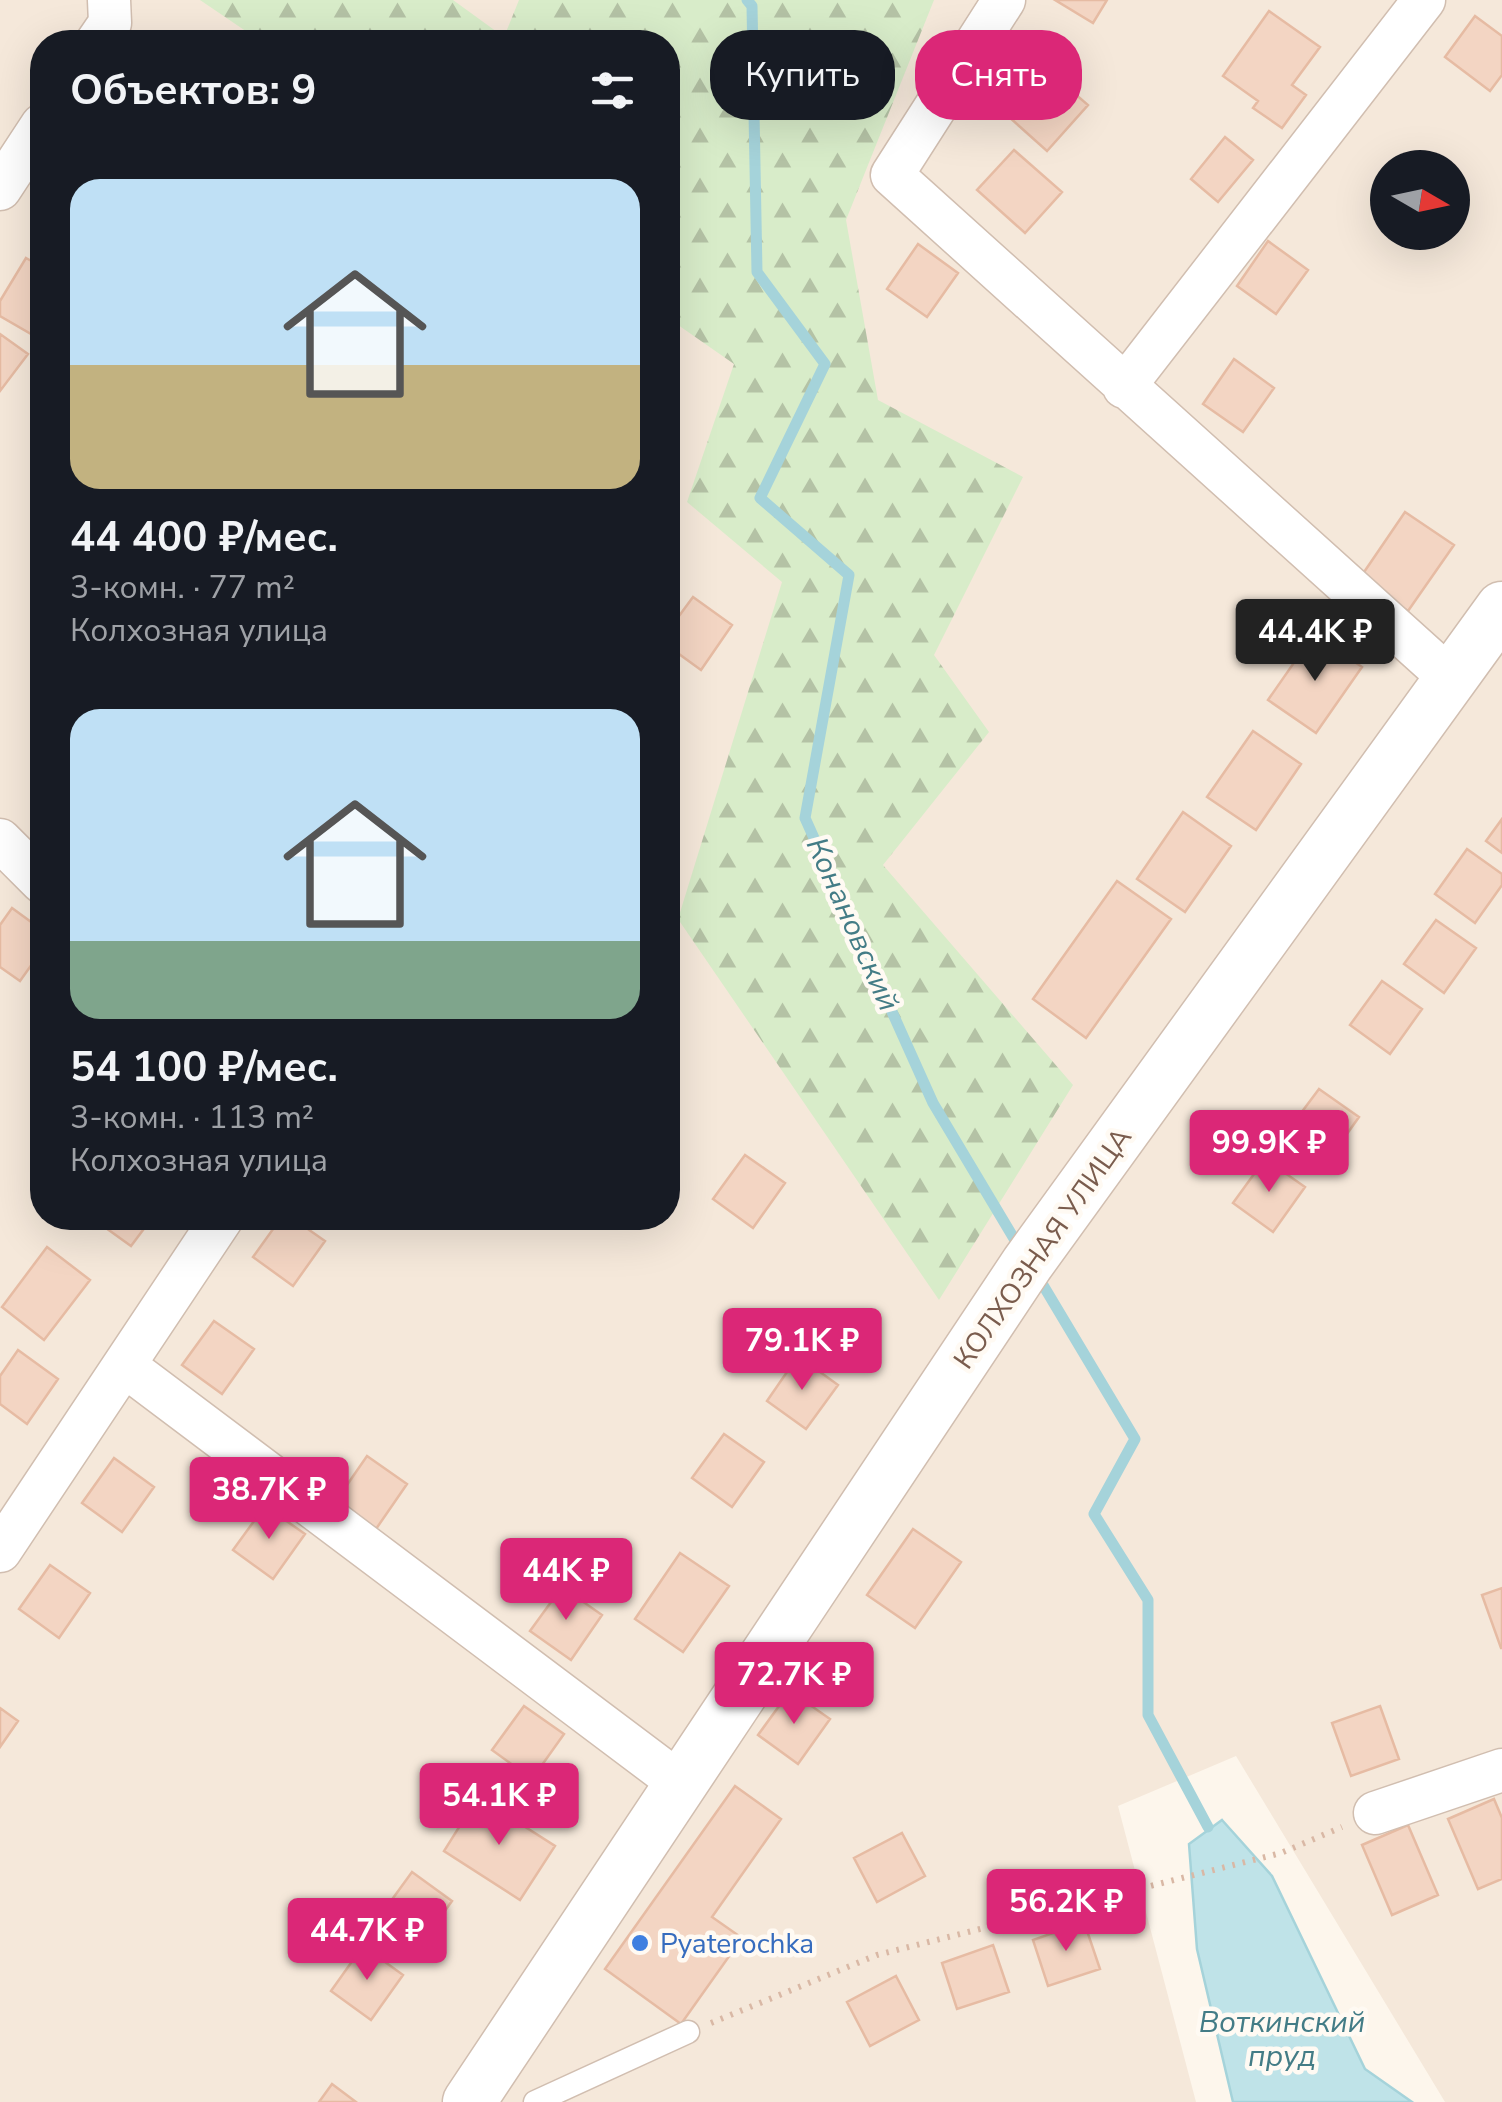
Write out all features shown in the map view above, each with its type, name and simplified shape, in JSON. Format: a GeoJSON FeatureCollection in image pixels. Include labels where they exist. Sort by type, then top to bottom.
{"type":"FeatureCollection","features":[{"type":"Feature","properties":{"kind":"street"},"geometry":{"type":"LineString","coordinates":[[106,30],[110,24],[109,0]]}},
{"type":"Feature","properties":{"kind":"street"},"geometry":{"type":"LineString","coordinates":[[1004,0],[892,175],[1451,679]]}},
{"type":"Feature","properties":{"kind":"street"},"geometry":{"type":"LineString","coordinates":[[1124,387],[1424,0]]}},
{"type":"Feature","properties":{"kind":"street"},"geometry":{"type":"LineString","coordinates":[[0,188],[30,143]]}},
{"type":"Feature","properties":{"kind":"street","name":"КОЛХОЗНАЯ УЛИЦА"},"geometry":{"type":"LineString","coordinates":[[468,2102],[1036,1252],[1501,610]]}},
{"type":"Feature","properties":{"kind":"street"},"geometry":{"type":"LineString","coordinates":[[1,844],[30,871]]}},
{"type":"Feature","properties":{"kind":"street"},"geometry":{"type":"LineString","coordinates":[[0,1551],[214,1230]]}},
{"type":"Feature","properties":{"kind":"street"},"geometry":{"type":"LineString","coordinates":[[125,1366],[680,1784]]}},
{"type":"Feature","properties":{"kind":"street"},"geometry":{"type":"LineString","coordinates":[[1375,1813],[1502,1770]]}},
{"type":"Feature","properties":{"kind":"lane"},"geometry":{"type":"LineString","coordinates":[[534,2102],[688,2032]]}},
{"type":"Feature","properties":{"kind":"path"},"geometry":{"type":"LineString","coordinates":[[688,2032],[877,1955],[1281,1853],[1375,1813]]}},
{"type":"Feature","properties":{"kind":"shaded area"},"geometry":{"type":"Polygon","coordinates":[[[0,0],[1502,0],[1502,2102],[1445,2102],[1236,1756],[1118,1806],[1196,2102],[0,2102],[0,0]]]}},
{"type":"Feature","properties":{"kind":"green space"},"geometry":{"type":"Polygon","coordinates":[[[200,0],[453,0],[494,30],[244,30],[200,0]]]}},
{"type":"Feature","properties":{"kind":"green space"},"geometry":{"type":"Polygon","coordinates":[[[519,0],[934,0],[922,30],[915,30],[915,48],[895,98],[895,30],[710,30],[710,120],[886,120],[846,220],[878,400],[1023,477],[934,655],[989,732],[883,865],[1073,1085],[939,1300],[680,922],[782,582],[687,502],[734,364],[680,326],[680,30],[507,30],[519,0]]]}},
{"type":"Feature","properties":{"kind":"water","name":"Воткинский пруд"},"geometry":{"type":"Polygon","coordinates":[[[1222,1820],[1272,1876],[1365,2069],[1412,2102],[1233,2102],[1197,1949],[1189,1844],[1222,1820]]]}},
{"type":"Feature","properties":{"kind":"building"},"geometry":{"type":"Polygon","coordinates":[[[1055,0],[1107,0],[1093,23],[1055,0]]]}},
{"type":"Feature","properties":{"kind":"building"},"geometry":{"type":"Polygon","coordinates":[[[1269,11],[1320,47],[1292,85],[1306,95],[1282,128],[1253,108],[1258,101],[1223,76],[1269,11]]]}},
{"type":"Feature","properties":{"kind":"building"},"geometry":{"type":"Polygon","coordinates":[[[1475,16],[1502,36],[1502,75],[1490,91],[1445,57],[1475,16]]]}},
{"type":"Feature","properties":{"kind":"building"},"geometry":{"type":"Polygon","coordinates":[[[1012,120],[1075,120],[1047,151],[1012,120]]]}},
{"type":"Feature","properties":{"kind":"building"},"geometry":{"type":"Polygon","coordinates":[[[1225,137],[1253,160],[1218,202],[1191,179],[1225,137]]]}},
{"type":"Feature","properties":{"kind":"building"},"geometry":{"type":"Polygon","coordinates":[[[1014,150],[1062,192],[1025,233],[977,190],[1014,150]]]}},
{"type":"Feature","properties":{"kind":"building"},"geometry":{"type":"Polygon","coordinates":[[[1268,241],[1308,270],[1276,314],[1237,286],[1268,241]]]}},
{"type":"Feature","properties":{"kind":"building"},"geometry":{"type":"Polygon","coordinates":[[[918,244],[958,273],[927,317],[887,289],[918,244]]]}},
{"type":"Feature","properties":{"kind":"building"},"geometry":{"type":"Polygon","coordinates":[[[26,258],[30,260],[30,333],[0,316],[0,301],[26,258]]]}},
{"type":"Feature","properties":{"kind":"building"},"geometry":{"type":"Polygon","coordinates":[[[0,334],[28,354],[0,391],[0,334]]]}},
{"type":"Feature","properties":{"kind":"building"},"geometry":{"type":"Polygon","coordinates":[[[1234,359],[1274,388],[1243,432],[1203,404],[1234,359]]]}},
{"type":"Feature","properties":{"kind":"building"},"geometry":{"type":"Polygon","coordinates":[[[1405,512],[1454,545],[1408,611],[1360,578],[1405,512]]]}},
{"type":"Feature","properties":{"kind":"building"},"geometry":{"type":"Polygon","coordinates":[[[693,597],[732,625],[701,670],[680,655],[680,615],[693,597]]]}},
{"type":"Feature","properties":{"kind":"building"},"geometry":{"type":"Polygon","coordinates":[[[1314,634],[1362,667],[1316,733],[1268,700],[1314,634]]]}},
{"type":"Feature","properties":{"kind":"building"},"geometry":{"type":"Polygon","coordinates":[[[1253,731],[1301,764],[1256,830],[1207,797],[1253,731]]]}},
{"type":"Feature","properties":{"kind":"building"},"geometry":{"type":"Polygon","coordinates":[[[1183,812],[1231,846],[1185,912],[1137,879],[1183,812]]]}},
{"type":"Feature","properties":{"kind":"building"},"geometry":{"type":"Polygon","coordinates":[[[1502,819],[1502,853],[1486,841],[1502,819]]]}},
{"type":"Feature","properties":{"kind":"building"},"geometry":{"type":"Polygon","coordinates":[[[1467,849],[1502,874],[1502,885],[1475,923],[1435,894],[1467,849]]]}},
{"type":"Feature","properties":{"kind":"building"},"geometry":{"type":"Polygon","coordinates":[[[1117,881],[1171,919],[1086,1038],[1033,999],[1117,881]]]}},
{"type":"Feature","properties":{"kind":"building"},"geometry":{"type":"Polygon","coordinates":[[[12,908],[30,921],[30,967],[20,981],[0,967],[0,925],[12,908]]]}},
{"type":"Feature","properties":{"kind":"building"},"geometry":{"type":"Polygon","coordinates":[[[1436,920],[1476,948],[1444,993],[1404,964],[1436,920]]]}},
{"type":"Feature","properties":{"kind":"building"},"geometry":{"type":"Polygon","coordinates":[[[1382,981],[1422,1009],[1390,1054],[1350,1025],[1382,981]]]}},
{"type":"Feature","properties":{"kind":"building"},"geometry":{"type":"Polygon","coordinates":[[[1319,1089],[1359,1117],[1327,1162],[1286,1133],[1319,1089]]]}},
{"type":"Feature","properties":{"kind":"building"},"geometry":{"type":"Polygon","coordinates":[[[745,1155],[785,1183],[753,1228],[713,1199],[745,1155]]]}},
{"type":"Feature","properties":{"kind":"building"},"geometry":{"type":"Polygon","coordinates":[[[1265,1159],[1305,1187],[1273,1232],[1233,1203],[1265,1159]]]}},
{"type":"Feature","properties":{"kind":"building"},"geometry":{"type":"Polygon","coordinates":[[[109,1230],[143,1230],[131,1246],[109,1230]]]}},
{"type":"Feature","properties":{"kind":"building"},"geometry":{"type":"Polygon","coordinates":[[[272,1230],[309,1230],[325,1241],[293,1286],[253,1257],[272,1230]]]}},
{"type":"Feature","properties":{"kind":"building"},"geometry":{"type":"Polygon","coordinates":[[[47,1247],[90,1280],[44,1340],[2,1307],[47,1247]]]}},
{"type":"Feature","properties":{"kind":"building"},"geometry":{"type":"Polygon","coordinates":[[[214,1321],[254,1349],[222,1394],[182,1365],[214,1321]]]}},
{"type":"Feature","properties":{"kind":"building"},"geometry":{"type":"Polygon","coordinates":[[[18,1350],[58,1379],[27,1424],[0,1404],[0,1376],[18,1350]]]}},
{"type":"Feature","properties":{"kind":"building"},"geometry":{"type":"Polygon","coordinates":[[[798,1356],[838,1385],[806,1429],[767,1401],[798,1356]]]}},
{"type":"Feature","properties":{"kind":"building"},"geometry":{"type":"Polygon","coordinates":[[[724,1434],[764,1462],[732,1507],[692,1478],[724,1434]]]}},
{"type":"Feature","properties":{"kind":"building"},"geometry":{"type":"Polygon","coordinates":[[[367,1456],[407,1484],[376,1529],[336,1501],[367,1456]]]}},
{"type":"Feature","properties":{"kind":"building"},"geometry":{"type":"Polygon","coordinates":[[[114,1458],[154,1487],[122,1532],[82,1503],[114,1458]]]}},
{"type":"Feature","properties":{"kind":"building"},"geometry":{"type":"Polygon","coordinates":[[[265,1506],[305,1534],[273,1579],[233,1550],[265,1506]]]}},
{"type":"Feature","properties":{"kind":"building"},"geometry":{"type":"Polygon","coordinates":[[[913,1529],[961,1562],[915,1628],[867,1595],[913,1529]]]}},
{"type":"Feature","properties":{"kind":"building"},"geometry":{"type":"Polygon","coordinates":[[[680,1553],[729,1586],[683,1652],[635,1619],[680,1553]]]}},
{"type":"Feature","properties":{"kind":"building"},"geometry":{"type":"Polygon","coordinates":[[[50,1565],[90,1593],[59,1638],[19,1609],[50,1565]]]}},
{"type":"Feature","properties":{"kind":"building"},"geometry":{"type":"Polygon","coordinates":[[[562,1587],[602,1615],[571,1660],[530,1631],[562,1587]]]}},
{"type":"Feature","properties":{"kind":"building"},"geometry":{"type":"Polygon","coordinates":[[[1502,1588],[1502,1648],[1501,1648],[1482,1595],[1502,1588]]]}},
{"type":"Feature","properties":{"kind":"building"},"geometry":{"type":"Polygon","coordinates":[[[790,1691],[830,1719],[798,1764],[758,1735],[790,1691]]]}},
{"type":"Feature","properties":{"kind":"building"},"geometry":{"type":"Polygon","coordinates":[[[524,1706],[564,1734],[532,1779],[492,1750],[524,1706]]]}},
{"type":"Feature","properties":{"kind":"building"},"geometry":{"type":"Polygon","coordinates":[[[1380,1706],[1399,1759],[1351,1776],[1332,1723],[1380,1706]]]}},
{"type":"Feature","properties":{"kind":"building"},"geometry":{"type":"Polygon","coordinates":[[[0,1708],[18,1721],[0,1747],[0,1708]]]}},
{"type":"Feature","properties":{"kind":"building"},"geometry":{"type":"Polygon","coordinates":[[[735,1786],[781,1819],[712,1917],[742,1938],[681,2024],[605,1969],[735,1786]]]}},
{"type":"Feature","properties":{"kind":"building"},"geometry":{"type":"Polygon","coordinates":[[[478,1797],[555,1846],[520,1900],[444,1851],[478,1797]]]}},
{"type":"Feature","properties":{"kind":"building"},"geometry":{"type":"Polygon","coordinates":[[[1494,1799],[1502,1818],[1502,1879],[1478,1889],[1448,1819],[1494,1799]]]}},
{"type":"Feature","properties":{"kind":"building"},"geometry":{"type":"Polygon","coordinates":[[[1408,1825],[1438,1895],[1392,1915],[1362,1845],[1408,1825]]]}},
{"type":"Feature","properties":{"kind":"building"},"geometry":{"type":"Polygon","coordinates":[[[902,1833],[925,1876],[877,1902],[854,1858],[902,1833]]]}},
{"type":"Feature","properties":{"kind":"building"},"geometry":{"type":"Polygon","coordinates":[[[412,1872],[452,1901],[420,1945],[380,1916],[412,1872]]]}},
{"type":"Feature","properties":{"kind":"building"},"geometry":{"type":"Polygon","coordinates":[[[1084,1922],[1100,1969],[1048,1986],[1033,1940],[1084,1922]]]}},
{"type":"Feature","properties":{"kind":"building"},"geometry":{"type":"Polygon","coordinates":[[[993,1945],[1009,1992],[957,2009],[942,1963],[993,1945]]]}},
{"type":"Feature","properties":{"kind":"building"},"geometry":{"type":"Polygon","coordinates":[[[363,1946],[403,1975],[371,2020],[331,1991],[363,1946]]]}},
{"type":"Feature","properties":{"kind":"building"},"geometry":{"type":"Polygon","coordinates":[[[896,1976],[919,2020],[870,2046],[847,2002],[896,1976]]]}},
{"type":"Feature","properties":{"kind":"building"},"geometry":{"type":"Polygon","coordinates":[[[332,2084],[356,2102],[319,2102],[332,2084]]]}},
{"type":"Feature","properties":{"kind":"waterway","name":"Конановский"},"geometry":{"type":"LineString","coordinates":[[747,0],[752,6],[757,272],[825,364],[760,498],[849,575],[805,818],[933,1103],[1019,1247]]}},
{"type":"Feature","properties":{"kind":"waterway","name":"Конановский"},"geometry":{"type":"LineString","coordinates":[[1037,1275],[1135,1439],[1094,1514],[1148,1600],[1148,1715],[1208,1827]]}},
{"type":"Feature","properties":{"kind":"place","name":"Pyaterochka"},"geometry":{"type":"Point","coordinates":[640,1943]}}]}
